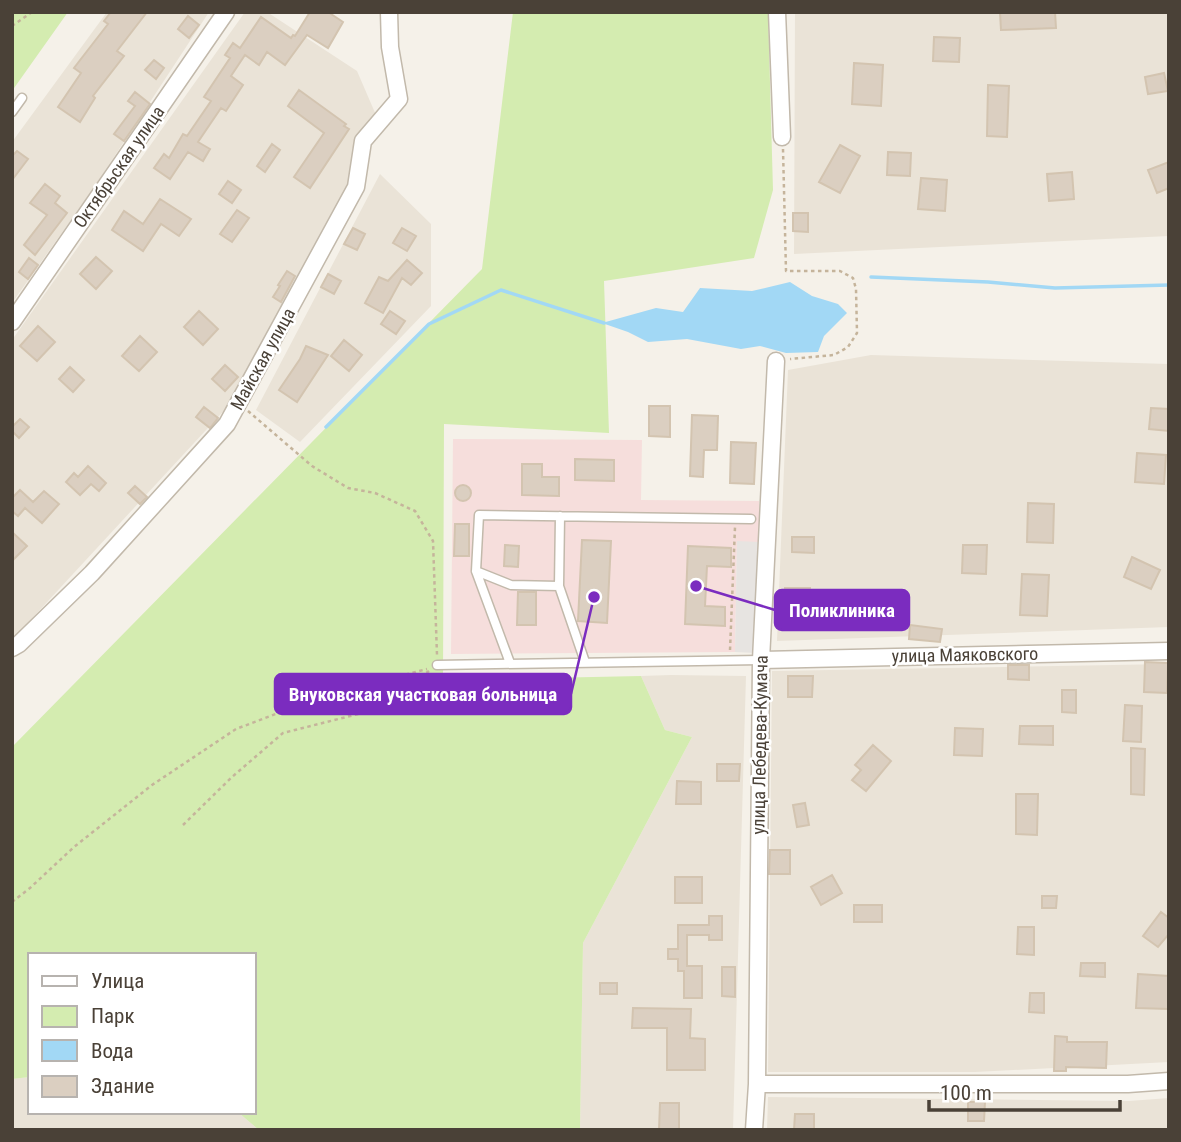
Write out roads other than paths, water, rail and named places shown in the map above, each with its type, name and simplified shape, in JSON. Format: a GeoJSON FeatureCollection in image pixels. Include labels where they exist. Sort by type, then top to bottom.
{"type":"FeatureCollection","features":[{"type":"Feature","properties":{"kind":"street","name":"Октябрьская улица"},"geometry":{"type":"LineString","coordinates":[[12,322],[226,12]]}},
{"type":"Feature","properties":{"kind":"street","name":"Майская улица"},"geometry":{"type":"LineString","coordinates":[[12,648],[92,573],[227,424],[356,187],[363,141],[399,99],[390,47],[389,12]]}},
{"type":"Feature","properties":{"kind":"street"},"geometry":{"type":"LineString","coordinates":[[777,12],[782,136]]}},
{"type":"Feature","properties":{"kind":"street","name":"улица Лебедева-Кумача"},"geometry":{"type":"LineString","coordinates":[[754,1130],[757,1084],[761,660],[776,361]]}},
{"type":"Feature","properties":{"kind":"street","name":"улица Маяковского"},"geometry":{"type":"LineString","coordinates":[[761,660],[1169,651]]}},
{"type":"Feature","properties":{"kind":"street"},"geometry":{"type":"LineString","coordinates":[[757,1084],[1128,1084],[1169,1081]]}},
{"type":"Feature","properties":{"kind":"lane"},"geometry":{"type":"LineString","coordinates":[[12,112],[22,98]]}},
{"type":"Feature","properties":{"kind":"lane"},"geometry":{"type":"LineString","coordinates":[[510,663],[476,571],[479,515],[751,519]]}},
{"type":"Feature","properties":{"kind":"lane"},"geometry":{"type":"LineString","coordinates":[[560,516],[559,586],[585,662]]}},
{"type":"Feature","properties":{"kind":"lane"},"geometry":{"type":"LineString","coordinates":[[476,571],[511,585],[559,586]]}},
{"type":"Feature","properties":{"kind":"lane"},"geometry":{"type":"LineString","coordinates":[[437,666],[761,660]]}},
{"type":"Feature","properties":{"kind":"water"},"geometry":{"type":"Polygon","coordinates":[[[790,282],[812,296],[838,304],[847,313],[824,336],[818,352],[786,353],[760,346],[741,349],[687,339],[648,342],[602,323],[656,308],[683,312],[700,288],[752,291],[790,282]]]}},
{"type":"Feature","properties":{"kind":"waterway"},"geometry":{"type":"LineString","coordinates":[[871,277],[1055,288],[1169,285]]}},
{"type":"Feature","properties":{"kind":"waterway"},"geometry":{"type":"LineString","coordinates":[[326,427],[429,324],[501,290],[604,323]]}},
{"type":"Feature","properties":{"kind":"place","name":"Поликлиника"},"geometry":{"type":"Point","coordinates":[696,586]}},
{"type":"Feature","properties":{"kind":"place","name":"Внуковская участковая больница"},"geometry":{"type":"Point","coordinates":[594,597]}}]}
